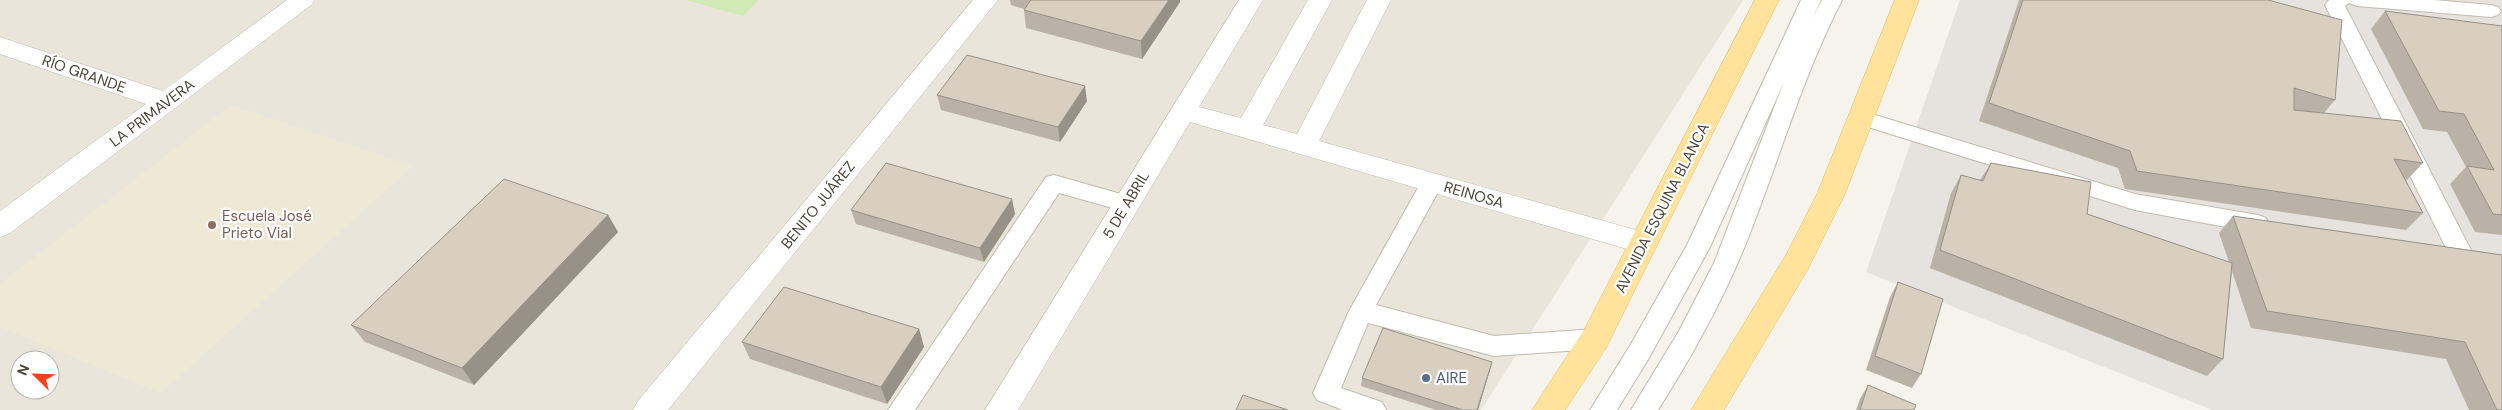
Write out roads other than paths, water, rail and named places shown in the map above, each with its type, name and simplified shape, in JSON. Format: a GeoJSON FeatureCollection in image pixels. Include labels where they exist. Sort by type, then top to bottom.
{"type":"FeatureCollection","features":[{"type":"Feature","properties":{"kind":"main road","name":"AVENIDA ESQUINA BLANCA"},"geometry":{"type":"LineString","coordinates":[[1548,410],[1595,339],[1767,0]]}},
{"type":"Feature","properties":{"kind":"main road"},"geometry":{"type":"LineString","coordinates":[[1707,410],[1766,317],[1798,261],[1831,194],[1907,0]]}},
{"type":"Feature","properties":{"kind":"street","name":"LA PRIMAVERA"},"geometry":{"type":"LineString","coordinates":[[0,226],[303,0]]}},
{"type":"Feature","properties":{"kind":"street","name":"BENITO JUÁREZ"},"geometry":{"type":"LineString","coordinates":[[649,410],[986,0]]}},
{"type":"Feature","properties":{"kind":"street","name":"5 DE ABRIL"},"geometry":{"type":"LineString","coordinates":[[1001,410],[1251,0]]}},
{"type":"Feature","properties":{"kind":"street"},"geometry":{"type":"LineString","coordinates":[[1248,129],[1320,0]]}},
{"type":"Feature","properties":{"kind":"street"},"geometry":{"type":"LineString","coordinates":[[1304,146],[1379,0]]}},
{"type":"Feature","properties":{"kind":"street","name":"RÍO GRANDE"},"geometry":{"type":"LineString","coordinates":[[0,46],[167,102]]}},
{"type":"Feature","properties":{"kind":"street","name":"REINOSA"},"geometry":{"type":"LineString","coordinates":[[1183,110],[1644,243]]}},
{"type":"Feature","properties":{"kind":"lane"},"geometry":{"type":"LineString","coordinates":[[1603,410],[1640,351],[1698,246],[1811,0]]}},
{"type":"Feature","properties":{"kind":"lane"},"geometry":{"type":"LineString","coordinates":[[1644,410],[1691,333],[1726,263],[1747,211],[1781,114],[1819,23],[1832,0]]}},
{"type":"Feature","properties":{"kind":"lane"},"geometry":{"type":"LineString","coordinates":[[2341,0],[2335,5],[2469,253],[2432,248]]}},
{"type":"Feature","properties":{"kind":"lane"},"geometry":{"type":"LineString","coordinates":[[2357,0],[2491,11]]}},
{"type":"Feature","properties":{"kind":"lane"},"geometry":{"type":"LineString","coordinates":[[1862,118],[2136,202],[2278,227]]}},
{"type":"Feature","properties":{"kind":"lane"},"geometry":{"type":"LineString","coordinates":[[901,410],[1054,182],[1127,204]]}},
{"type":"Feature","properties":{"kind":"lane"},"geometry":{"type":"LineString","coordinates":[[1373,410],[1326,393],[1361,311],[1432,183]]}},
{"type":"Feature","properties":{"kind":"lane"},"geometry":{"type":"LineString","coordinates":[[1361,311],[1494,346],[1595,339]]}},
{"type":"Feature","properties":{"kind":"place","name":"Escuela José Prieto Vial"},"geometry":{"type":"Point","coordinates":[212,225]}},
{"type":"Feature","properties":{"kind":"place","name":"AIRE"},"geometry":{"type":"Point","coordinates":[1426,378]}}]}
